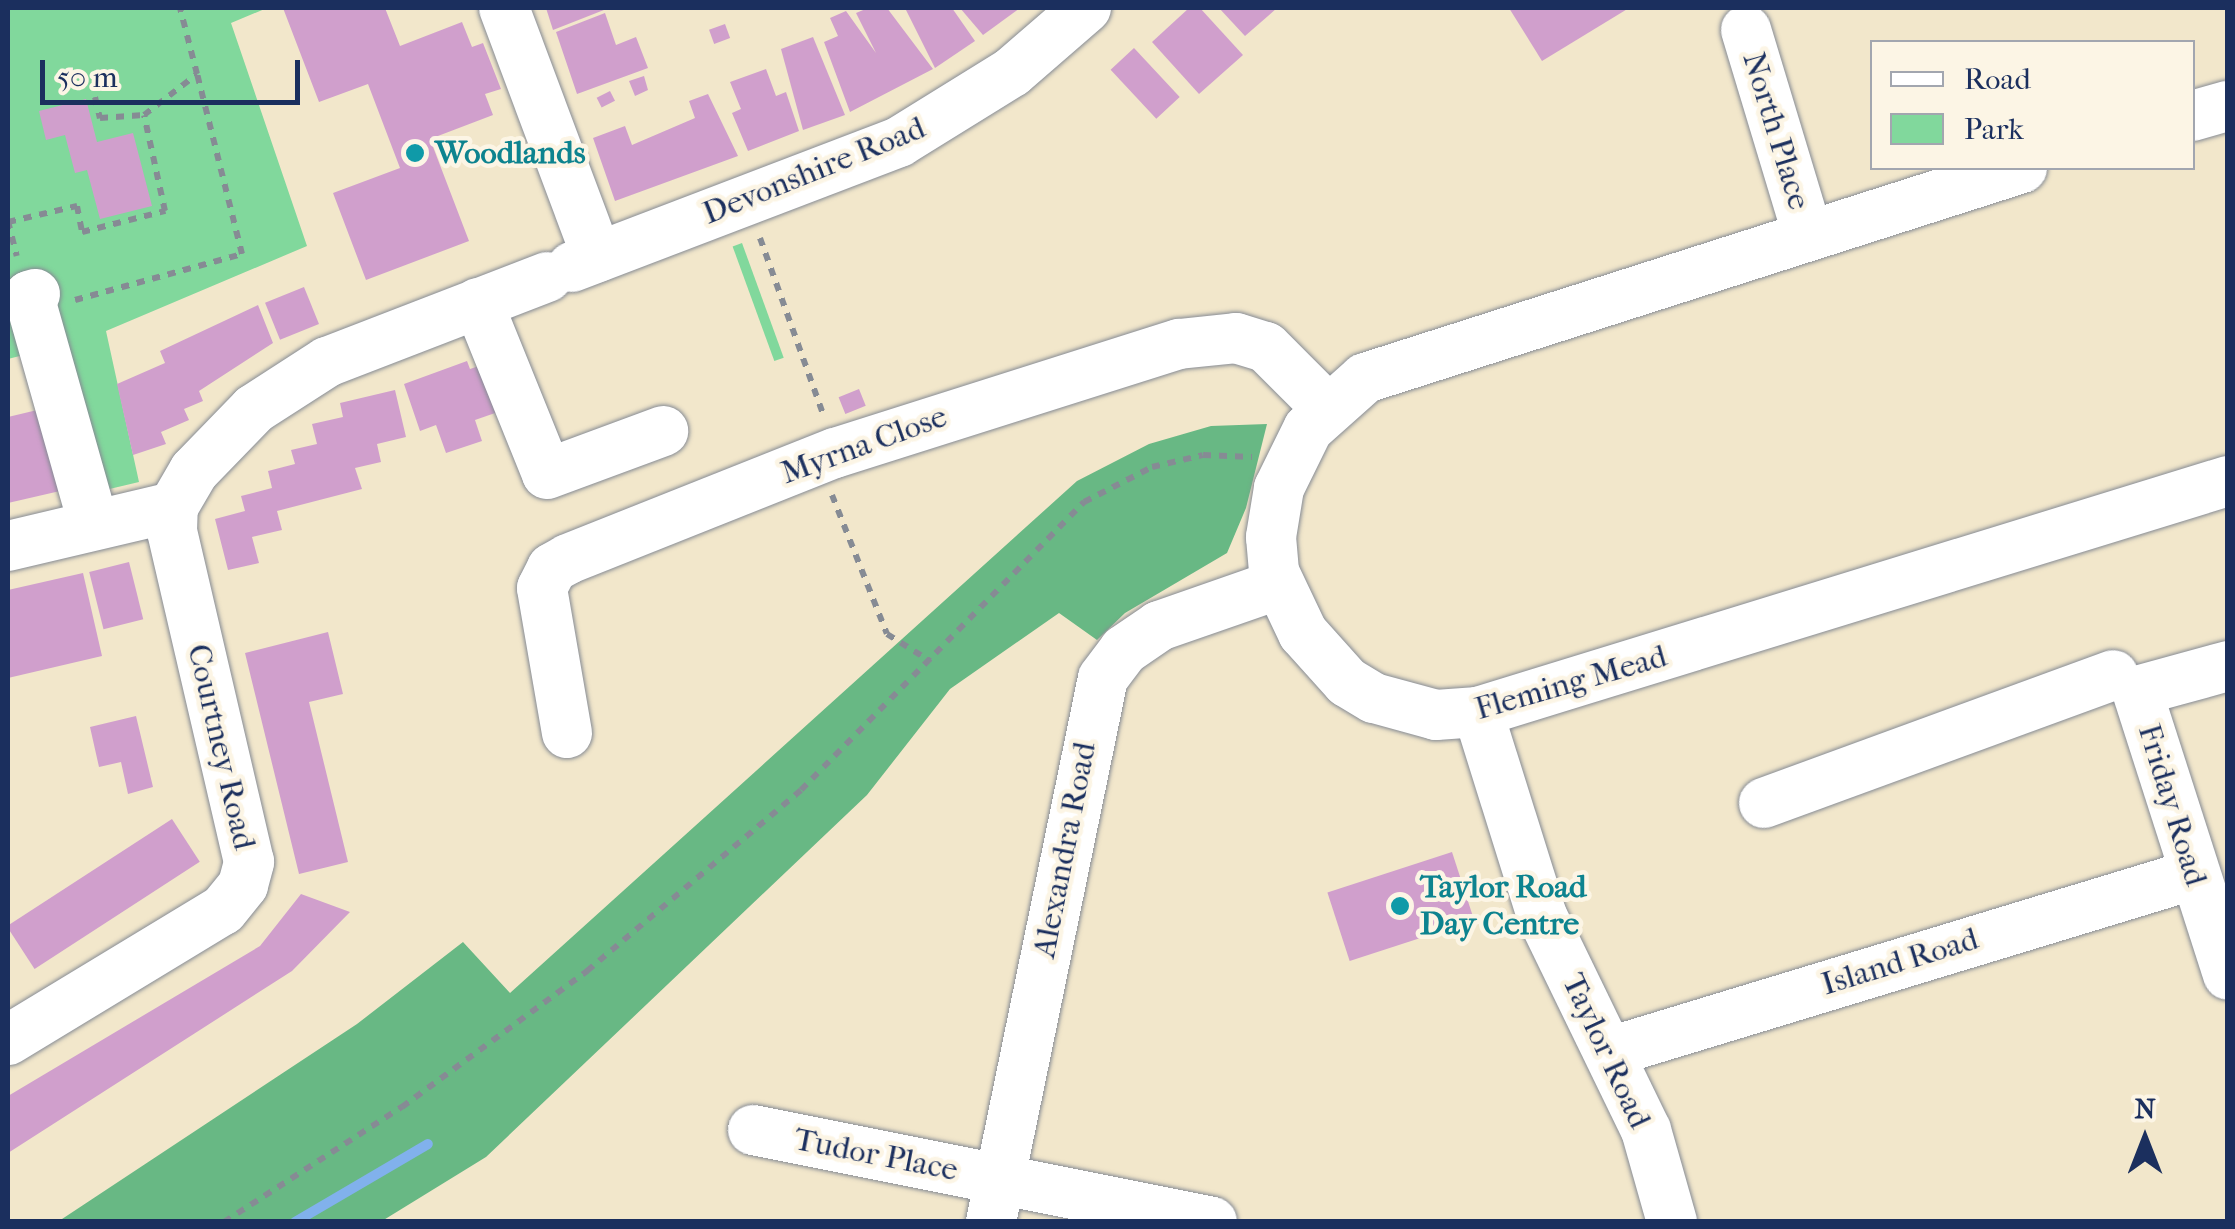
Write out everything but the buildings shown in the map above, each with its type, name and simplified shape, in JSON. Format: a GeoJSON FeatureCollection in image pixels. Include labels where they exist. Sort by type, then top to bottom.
{"type":"FeatureCollection","features":[{"type":"Feature","properties":{"kind":"street"},"geometry":{"type":"LineString","coordinates":[[504,8],[572,267]]}},
{"type":"Feature","properties":{"kind":"street","name":"Devonshire Road"},"geometry":{"type":"LineString","coordinates":[[173,507],[194,471],[254,410],[328,362],[934,124],[1012,72],[1086,8]]}},
{"type":"Feature","properties":{"kind":"street","name":"North Place"},"geometry":{"type":"LineString","coordinates":[[1746,30],[1807,232]]}},
{"type":"Feature","properties":{"kind":"street"},"geometry":{"type":"LineString","coordinates":[[2195,115],[2228,106]]}},
{"type":"Feature","properties":{"kind":"street","name":"Fleming Mead"},"geometry":{"type":"LineString","coordinates":[[2015,170],[1807,232],[1397,364],[1326,406],[1288,463],[1272,526],[1277,585],[1303,633],[1347,682],[1406,710],[1478,712],[2228,481]]}},
{"type":"Feature","properties":{"kind":"street"},"geometry":{"type":"LineString","coordinates":[[35,302],[94,525]]}},
{"type":"Feature","properties":{"kind":"street"},"geometry":{"type":"LineString","coordinates":[[478,304],[546,474],[663,432]]}},
{"type":"Feature","properties":{"kind":"street","name":"Myrna Close"},"geometry":{"type":"LineString","coordinates":[[567,733],[542,588],[552,568],[568,559],[835,454],[1062,376],[1179,344],[1236,338],[1266,347],[1326,406]]}},
{"type":"Feature","properties":{"kind":"street"},"geometry":{"type":"LineString","coordinates":[[8,546],[173,507]]}},
{"type":"Feature","properties":{"kind":"street","name":"Courtney Road"},"geometry":{"type":"LineString","coordinates":[[8,1040],[223,910],[244,886],[248,862],[172,531],[173,507]]}},
{"type":"Feature","properties":{"kind":"street","name":"Alexandra Road"},"geometry":{"type":"LineString","coordinates":[[995,1201],[1103,678],[1124,650],[1159,626],[1277,585]]}},
{"type":"Feature","properties":{"kind":"street"},"geometry":{"type":"LineString","coordinates":[[1764,803],[2125,683],[2228,666]]}},
{"type":"Feature","properties":{"kind":"street","name":"Friday Road"},"geometry":{"type":"LineString","coordinates":[[2125,683],[2228,975]]}},
{"type":"Feature","properties":{"kind":"street","name":"Taylor Road"},"geometry":{"type":"LineString","coordinates":[[1478,712],[1542,916],[1646,1130],[1672,1222]]}},
{"type":"Feature","properties":{"kind":"street","name":"Island Road"},"geometry":{"type":"LineString","coordinates":[[1610,1052],[2192,875]]}},
{"type":"Feature","properties":{"kind":"street","name":"Tudor Place"},"geometry":{"type":"LineString","coordinates":[[752,1130],[995,1201],[1212,1222]]}},
{"type":"Feature","properties":{"kind":"path"},"geometry":{"type":"LineString","coordinates":[[35,302],[242,254],[180,8]]}},
{"type":"Feature","properties":{"kind":"path"},"geometry":{"type":"LineString","coordinates":[[95,97],[100,118],[144,115],[197,74]]}},
{"type":"Feature","properties":{"kind":"path"},"geometry":{"type":"LineString","coordinates":[[8,222],[76,206],[82,232],[165,211],[144,115]]}},
{"type":"Feature","properties":{"kind":"path"},"geometry":{"type":"LineString","coordinates":[[744,200],[826,421]]}},
{"type":"Feature","properties":{"kind":"path"},"geometry":{"type":"LineString","coordinates":[[224,1222],[402,1107],[587,971],[801,790],[1084,502],[1152,467],[1203,455],[1288,463]]}},
{"type":"Feature","properties":{"kind":"path"},"geometry":{"type":"LineString","coordinates":[[833,474],[831,494],[887,634],[930,661]]}},
{"type":"Feature","properties":{"kind":"green space"},"geometry":{"type":"Polygon","coordinates":[[[8,8],[267,8],[231,23],[307,246],[106,331],[139,482],[80,496],[39,351],[8,359],[8,8]]]}},
{"type":"Feature","properties":{"kind":"green space"},"geometry":{"type":"Polygon","coordinates":[[[742,243],[784,358],[774,361],[733,246],[742,243]]]}},
{"type":"Feature","properties":{"kind":"green space"},"geometry":{"type":"Polygon","coordinates":[[[1267,424],[1246,508],[1227,553],[1125,613],[1097,640],[1059,613],[950,689],[867,795],[486,1157],[382,1221],[59,1221],[357,1024],[463,942],[510,993],[1077,481],[1149,444],[1211,426],[1267,424]]]}},
{"type":"Feature","properties":{"kind":"waterway"},"geometry":{"type":"LineString","coordinates":[[295,1222],[428,1144]]}},
{"type":"Feature","properties":{"kind":"place","name":"Woodlands"},"geometry":{"type":"Point","coordinates":[415,153]}},
{"type":"Feature","properties":{"kind":"place","name":"Taylor Road Day Centre"},"geometry":{"type":"Point","coordinates":[1400,906]}}]}
